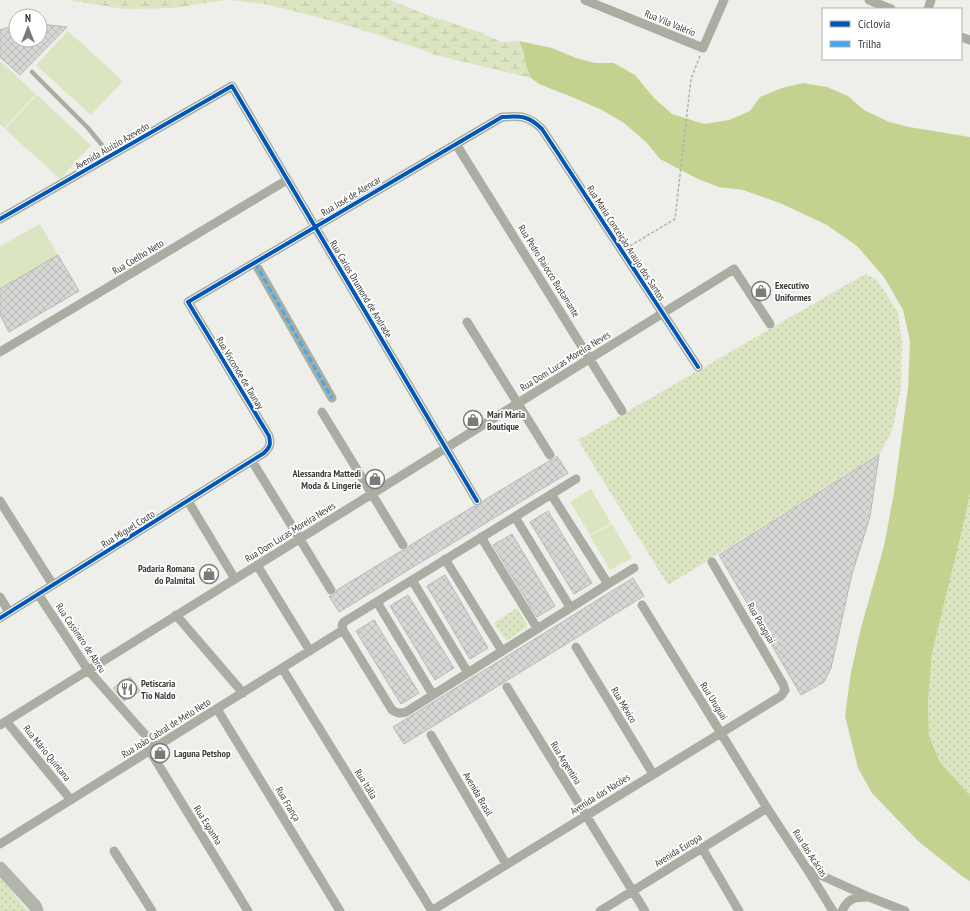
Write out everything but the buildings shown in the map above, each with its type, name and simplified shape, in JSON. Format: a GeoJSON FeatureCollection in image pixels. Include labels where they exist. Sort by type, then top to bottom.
{"type":"FeatureCollection","features":[{"type":"Feature","properties":{"kind":"main road"},"geometry":{"type":"LineString","coordinates":[[0,868],[37,909]]}},
{"type":"Feature","properties":{"kind":"street","name":"Rua Vila Valério"},"geometry":{"type":"LineString","coordinates":[[585,0],[703,48]]}},
{"type":"Feature","properties":{"kind":"street"},"geometry":{"type":"LineString","coordinates":[[703,48],[724,0]]}},
{"type":"Feature","properties":{"kind":"street"},"geometry":{"type":"LineString","coordinates":[[869,0],[889,8]]}},
{"type":"Feature","properties":{"kind":"street","name":"Avenida Aluizio Azevedo"},"geometry":{"type":"LineString","coordinates":[[0,220],[232,86]]}},
{"type":"Feature","properties":{"kind":"street","name":"Rua Carlos Drumond de Andrade"},"geometry":{"type":"LineString","coordinates":[[232,86],[477,500]]}},
{"type":"Feature","properties":{"kind":"street","name":"Rua José de Alencar"},"geometry":{"type":"LineString","coordinates":[[188,302],[502,117],[516,116],[527,118],[535,122],[542,129]]}},
{"type":"Feature","properties":{"kind":"street","name":"Rua Maria Conceição Araujo dos Santos"},"geometry":{"type":"LineString","coordinates":[[542,129],[698,367]]}},
{"type":"Feature","properties":{"kind":"street","name":"Rua Pedro Baiocco Bustamante"},"geometry":{"type":"LineString","coordinates":[[456,144],[622,411]]}},
{"type":"Feature","properties":{"kind":"street","name":"Rua Coelho Neto"},"geometry":{"type":"LineString","coordinates":[[0,352],[287,180]]}},
{"type":"Feature","properties":{"kind":"street"},"geometry":{"type":"LineString","coordinates":[[255,263],[332,398]]}},
{"type":"Feature","properties":{"kind":"street","name":"Rua Dom Lucas Moreira Neves"},"geometry":{"type":"LineString","coordinates":[[3,723],[734,269],[770,324]]}},
{"type":"Feature","properties":{"kind":"street","name":"Rua Visconde de Taunay"},"geometry":{"type":"LineString","coordinates":[[188,302],[268,436],[270,441],[269,448],[264,453]]}},
{"type":"Feature","properties":{"kind":"street"},"geometry":{"type":"LineString","coordinates":[[467,322],[550,455]]}},
{"type":"Feature","properties":{"kind":"street"},"geometry":{"type":"LineString","coordinates":[[322,412],[403,545]]}},
{"type":"Feature","properties":{"kind":"street","name":"Rua Miguel Couto"},"geometry":{"type":"LineString","coordinates":[[0,618],[264,453]]}},
{"type":"Feature","properties":{"kind":"street"},"geometry":{"type":"LineString","coordinates":[[252,461],[331,590]]}},
{"type":"Feature","properties":{"kind":"street"},"geometry":{"type":"LineString","coordinates":[[433,695],[377,602],[576,479]]}},
{"type":"Feature","properties":{"kind":"street"},"geometry":{"type":"LineString","coordinates":[[551,494],[608,584]]}},
{"type":"Feature","properties":{"kind":"street"},"geometry":{"type":"LineString","coordinates":[[188,500],[235,579]]}},
{"type":"Feature","properties":{"kind":"street"},"geometry":{"type":"LineString","coordinates":[[0,501],[52,585]]}},
{"type":"Feature","properties":{"kind":"street"},"geometry":{"type":"LineString","coordinates":[[515,517],[570,608]]}},
{"type":"Feature","properties":{"kind":"street"},"geometry":{"type":"LineString","coordinates":[[481,538],[538,628]]}},
{"type":"Feature","properties":{"kind":"street"},"geometry":{"type":"LineString","coordinates":[[445,560],[502,651]]}},
{"type":"Feature","properties":{"kind":"street","name":"Rua Paraguai"},"geometry":{"type":"LineString","coordinates":[[712,562],[783,684],[786,690],[781,696]]}},
{"type":"Feature","properties":{"kind":"street"},"geometry":{"type":"LineString","coordinates":[[257,565],[310,651]]}},
{"type":"Feature","properties":{"kind":"street"},"geometry":{"type":"LineString","coordinates":[[343,630],[392,710],[401,713],[406,712],[634,568]]}},
{"type":"Feature","properties":{"kind":"street"},"geometry":{"type":"LineString","coordinates":[[412,580],[468,673]]}},
{"type":"Feature","properties":{"kind":"street","name":"Rua Cassimiro de Abreu"},"geometry":{"type":"LineString","coordinates":[[38,594],[88,670],[153,749]]}},
{"type":"Feature","properties":{"kind":"street"},"geometry":{"type":"LineString","coordinates":[[0,596],[10,612]]}},
{"type":"Feature","properties":{"kind":"street","name":"Rua João Cabral de Melo Neto"},"geometry":{"type":"LineString","coordinates":[[0,844],[343,630],[342,625],[344,622],[377,602]]}},
{"type":"Feature","properties":{"kind":"street","name":"Rua Uruguai"},"geometry":{"type":"LineString","coordinates":[[642,605],[767,808]]}},
{"type":"Feature","properties":{"kind":"street"},"geometry":{"type":"LineString","coordinates":[[176,615],[243,693]]}},
{"type":"Feature","properties":{"kind":"street","name":"Rua México"},"geometry":{"type":"LineString","coordinates":[[576,647],[653,774]]}},
{"type":"Feature","properties":{"kind":"street","name":"Rua Itália"},"geometry":{"type":"LineString","coordinates":[[282,668],[432,911]]}},
{"type":"Feature","properties":{"kind":"street","name":"Rua Argentina"},"geometry":{"type":"LineString","coordinates":[[507,687],[645,911]]}},
{"type":"Feature","properties":{"kind":"street","name":"Avenida das Nacões"},"geometry":{"type":"LineString","coordinates":[[432,911],[506,864],[781,696]]}},
{"type":"Feature","properties":{"kind":"street","name":"Rua França"},"geometry":{"type":"LineString","coordinates":[[216,709],[340,911]]}},
{"type":"Feature","properties":{"kind":"street","name":"Rua Mário Quintana"},"geometry":{"type":"LineString","coordinates":[[3,723],[71,800]]}},
{"type":"Feature","properties":{"kind":"street","name":"Avenida Brasil"},"geometry":{"type":"LineString","coordinates":[[431,735],[506,864]]}},
{"type":"Feature","properties":{"kind":"street","name":"Rua Espanha"},"geometry":{"type":"LineString","coordinates":[[153,749],[248,911]]}},
{"type":"Feature","properties":{"kind":"street","name":"Avenida Europa"},"geometry":{"type":"LineString","coordinates":[[600,911],[767,808]]}},
{"type":"Feature","properties":{"kind":"street","name":"Rua das Acácias"},"geometry":{"type":"LineString","coordinates":[[767,808],[833,911]]}},
{"type":"Feature","properties":{"kind":"street"},"geometry":{"type":"LineString","coordinates":[[702,848],[739,911]]}},
{"type":"Feature","properties":{"kind":"street"},"geometry":{"type":"LineString","coordinates":[[114,851],[152,911]]}},
{"type":"Feature","properties":{"kind":"street"},"geometry":{"type":"LineString","coordinates":[[807,869],[905,911]]}},
{"type":"Feature","properties":{"kind":"street"},"geometry":{"type":"LineString","coordinates":[[842,911],[848,901],[857,897],[869,896]]}},
{"type":"Feature","properties":{"kind":"lane"},"geometry":{"type":"LineString","coordinates":[[32,72],[88,128],[111,156]]}},
{"type":"Feature","properties":{"kind":"path"},"geometry":{"type":"LineString","coordinates":[[622,251],[675,219],[691,79],[703,48]]}},
{"type":"Feature","properties":{"kind":"green space"},"geometry":{"type":"Polygon","coordinates":[[[67,0],[225,0],[174,8],[124,9],[67,0]]]}},
{"type":"Feature","properties":{"kind":"green space"},"geometry":{"type":"Polygon","coordinates":[[[228,0],[390,0],[427,15],[480,32],[501,42],[519,41],[531,78],[436,55],[350,26],[306,14],[264,4],[228,0]]]}},
{"type":"Feature","properties":{"kind":"green space"},"geometry":{"type":"Polygon","coordinates":[[[68,31],[123,81],[91,115],[36,65],[68,31]]]}},
{"type":"Feature","properties":{"kind":"green space"},"geometry":{"type":"Polygon","coordinates":[[[0,61],[36,94],[4,128],[0,124],[0,61]]]}},
{"type":"Feature","properties":{"kind":"green space"},"geometry":{"type":"Polygon","coordinates":[[[37,95],[91,145],[60,179],[5,129],[37,95]]]}},
{"type":"Feature","properties":{"kind":"green space"},"geometry":{"type":"Polygon","coordinates":[[[40,224],[58,255],[0,289],[0,246],[40,224]]]}},
{"type":"Feature","properties":{"kind":"green space"},"geometry":{"type":"Polygon","coordinates":[[[865,274],[877,280],[898,312],[902,341],[901,389],[892,431],[879,455],[668,585],[578,440],[865,274]]]}},
{"type":"Feature","properties":{"kind":"green space"},"geometry":{"type":"Polygon","coordinates":[[[591,489],[611,523],[590,535],[570,502],[591,489]]]}},
{"type":"Feature","properties":{"kind":"green space"},"geometry":{"type":"Polygon","coordinates":[[[970,489],[970,796],[940,762],[929,736],[928,702],[932,653],[970,489]]]}},
{"type":"Feature","properties":{"kind":"green space"},"geometry":{"type":"Polygon","coordinates":[[[612,524],[632,558],[610,570],[590,536],[612,524]]]}},
{"type":"Feature","properties":{"kind":"green space"},"geometry":{"type":"Polygon","coordinates":[[[517,608],[528,626],[506,641],[494,623],[517,608]]]}},
{"type":"Feature","properties":{"kind":"green space"},"geometry":{"type":"Polygon","coordinates":[[[0,878],[28,911],[0,911],[0,878]]]}},
{"type":"Feature","properties":{"kind":"shaded area"},"geometry":{"type":"Polygon","coordinates":[[[519,41],[552,48],[576,58],[595,63],[614,63],[635,75],[654,98],[672,114],[704,124],[729,120],[750,111],[760,97],[782,88],[803,83],[827,87],[848,96],[864,110],[889,122],[909,127],[970,137],[970,493],[932,653],[928,702],[929,736],[940,762],[970,796],[970,881],[918,841],[872,793],[858,768],[845,716],[851,672],[861,628],[884,546],[894,493],[908,388],[910,341],[903,310],[884,277],[857,246],[827,225],[780,203],[743,190],[719,187],[698,179],[660,159],[647,143],[624,123],[602,110],[539,84],[531,78],[519,41]]]}},
{"type":"Feature","properties":{"kind":"marked path"},"geometry":{"type":"LineString","coordinates":[[255,263],[332,398]]}},
{"type":"Feature","properties":{"kind":"cycle path"},"geometry":{"type":"LineString","coordinates":[[0,219],[232,86],[477,501]]}},
{"type":"Feature","properties":{"kind":"cycle path"},"geometry":{"type":"LineString","coordinates":[[0,618],[264,453],[269,447],[269,436],[188,302],[502,117],[524,117],[537,124],[542,129],[698,367]]}},
{"type":"Feature","properties":{"kind":"place","name":"Executivo Uniformes"},"geometry":{"type":"Point","coordinates":[761,291]}},
{"type":"Feature","properties":{"kind":"place","name":"Mari Maria Boutique"},"geometry":{"type":"Point","coordinates":[473,420]}},
{"type":"Feature","properties":{"kind":"place","name":"Alessandra Mattedi Moda & Lingerie"},"geometry":{"type":"Point","coordinates":[375,479]}},
{"type":"Feature","properties":{"kind":"place","name":"Padaria Romana do Palmital"},"geometry":{"type":"Point","coordinates":[209,574]}},
{"type":"Feature","properties":{"kind":"place","name":"Petiscaria Tio Naldo"},"geometry":{"type":"Point","coordinates":[127,689]}},
{"type":"Feature","properties":{"kind":"place","name":"Laguna Petshop"},"geometry":{"type":"Point","coordinates":[160,753]}}]}
